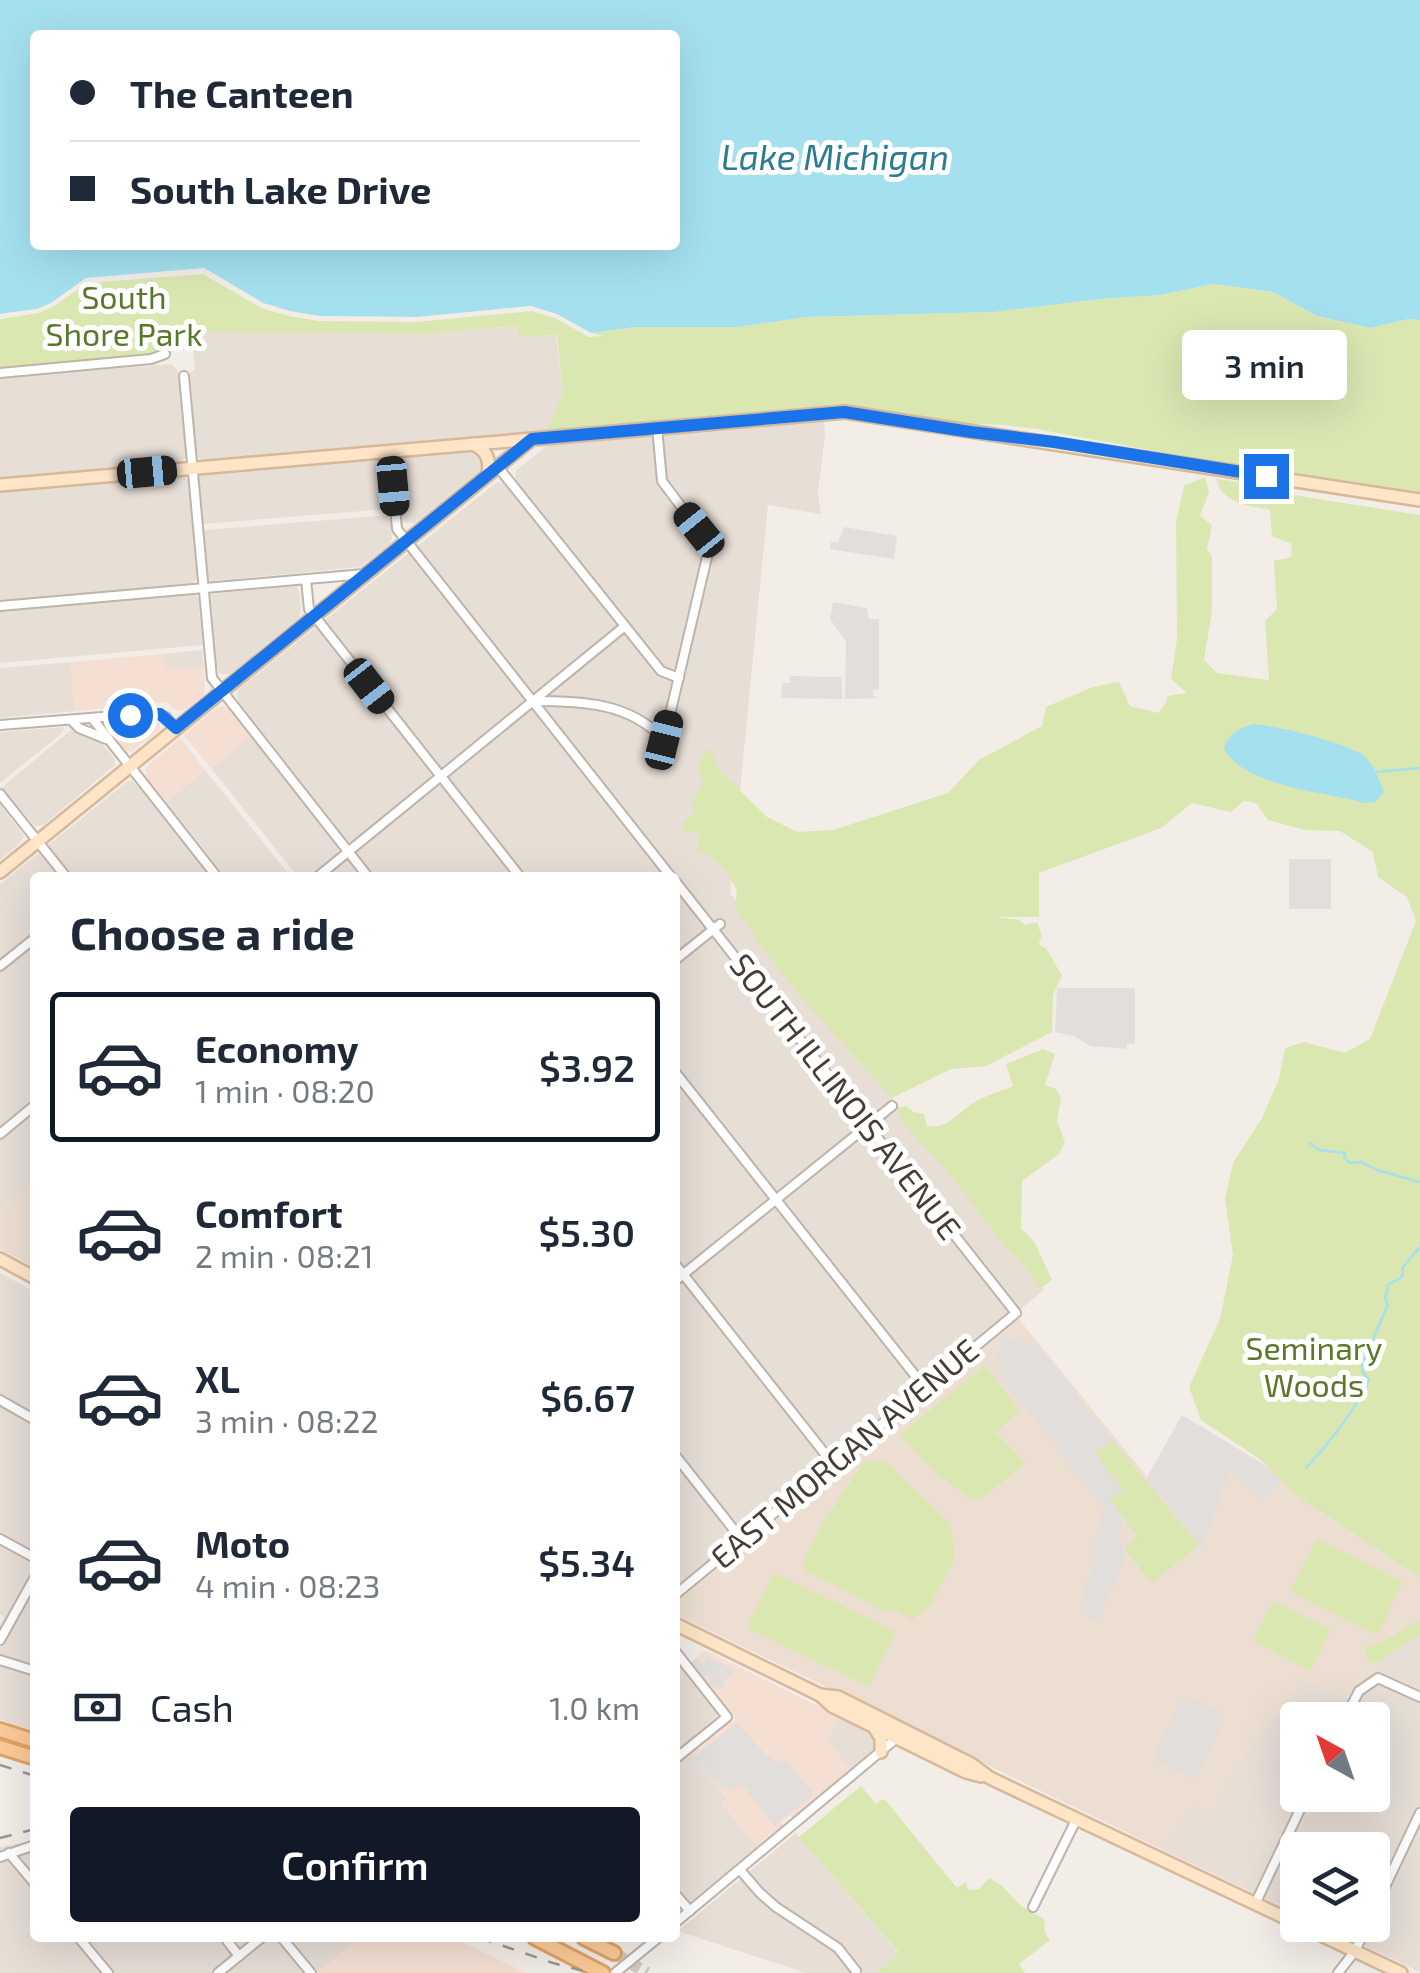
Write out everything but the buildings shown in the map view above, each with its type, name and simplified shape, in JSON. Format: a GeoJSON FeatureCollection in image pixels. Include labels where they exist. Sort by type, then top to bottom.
{"type":"FeatureCollection","features":[{"type":"Feature","properties":{"kind":"main road"},"geometry":{"type":"LineString","coordinates":[[0,1730],[30,1739]]}},
{"type":"Feature","properties":{"kind":"main road"},"geometry":{"type":"LineString","coordinates":[[0,1748],[30,1757]]}},
{"type":"Feature","properties":{"kind":"main road"},"geometry":{"type":"LineString","coordinates":[[544,1942],[603,1973]]}},
{"type":"Feature","properties":{"kind":"main road"},"geometry":{"type":"LineString","coordinates":[[592,1942],[614,1954]]}},
{"type":"Feature","properties":{"kind":"street"},"geometry":{"type":"LineString","coordinates":[[0,373],[150,359],[165,354]]}},
{"type":"Feature","properties":{"kind":"street"},"geometry":{"type":"LineString","coordinates":[[184,376],[212,678],[365,872]]}},
{"type":"Feature","properties":{"kind":"street"},"geometry":{"type":"LineString","coordinates":[[0,485],[844,412],[1420,500]]}},
{"type":"Feature","properties":{"kind":"street"},"geometry":{"type":"LineString","coordinates":[[533,701],[580,702],[612,708],[640,719],[664,740],[708,553],[707,543],[662,481],[656,427]]}},
{"type":"Feature","properties":{"kind":"street"},"geometry":{"type":"LineString","coordinates":[[0,872],[532,439]]}},
{"type":"Feature","properties":{"kind":"street"},"geometry":{"type":"LineString","coordinates":[[473,444],[484,450],[493,471],[660,671],[679,678]]}},
{"type":"Feature","properties":{"kind":"street","name":"SOUTH ILLINOIS AVENUE"},"geometry":{"type":"LineString","coordinates":[[390,451],[397,529],[668,872]]}},
{"type":"Feature","properties":{"kind":"street"},"geometry":{"type":"LineString","coordinates":[[0,606],[368,573]]}},
{"type":"Feature","properties":{"kind":"street"},"geometry":{"type":"LineString","coordinates":[[306,580],[309,609],[314,616],[516,872]]}},
{"type":"Feature","properties":{"kind":"street"},"geometry":{"type":"LineString","coordinates":[[323,872],[625,626]]}},
{"type":"Feature","properties":{"kind":"street"},"geometry":{"type":"LineString","coordinates":[[0,725],[160,714],[176,728]]}},
{"type":"Feature","properties":{"kind":"street"},"geometry":{"type":"LineString","coordinates":[[92,718],[213,872]]}},
{"type":"Feature","properties":{"kind":"street"},"geometry":{"type":"LineString","coordinates":[[71,720],[78,728],[110,740]]}},
{"type":"Feature","properties":{"kind":"street"},"geometry":{"type":"LineString","coordinates":[[0,794],[62,872]]}},
{"type":"Feature","properties":{"kind":"street","name":"SOUTH ILLINOIS AVENUE"},"geometry":{"type":"LineString","coordinates":[[680,886],[717,927],[1016,1313]]}},
{"type":"Feature","properties":{"kind":"street"},"geometry":{"type":"LineString","coordinates":[[680,956],[717,927]]}},
{"type":"Feature","properties":{"kind":"street"},"geometry":{"type":"LineString","coordinates":[[0,966],[30,942]]}},
{"type":"Feature","properties":{"kind":"street"},"geometry":{"type":"LineString","coordinates":[[680,1078],[925,1388]]}},
{"type":"Feature","properties":{"kind":"street"},"geometry":{"type":"LineString","coordinates":[[680,1277],[892,1106]]}},
{"type":"Feature","properties":{"kind":"street"},"geometry":{"type":"LineString","coordinates":[[0,1134],[30,1109]]}},
{"type":"Feature","properties":{"kind":"street"},"geometry":{"type":"LineString","coordinates":[[0,1259],[30,1275]]}},
{"type":"Feature","properties":{"kind":"street"},"geometry":{"type":"LineString","coordinates":[[680,1279],[833,1464]]}},
{"type":"Feature","properties":{"kind":"street","name":"EAST MORGAN AVENUE"},"geometry":{"type":"LineString","coordinates":[[680,1591],[1016,1313]]}},
{"type":"Feature","properties":{"kind":"street"},"geometry":{"type":"LineString","coordinates":[[0,1400],[30,1417]]}},
{"type":"Feature","properties":{"kind":"street"},"geometry":{"type":"LineString","coordinates":[[680,1461],[742,1540]]}},
{"type":"Feature","properties":{"kind":"street"},"geometry":{"type":"LineString","coordinates":[[0,1539],[30,1555]]}},
{"type":"Feature","properties":{"kind":"street"},"geometry":{"type":"LineString","coordinates":[[0,1640],[30,1586]]}},
{"type":"Feature","properties":{"kind":"street"},"geometry":{"type":"LineString","coordinates":[[680,1626],[820,1695],[832,1706],[874,1727],[971,1764],[990,1778],[1280,1915]]}},
{"type":"Feature","properties":{"kind":"street"},"geometry":{"type":"LineString","coordinates":[[680,1657],[727,1717],[680,1755]]}},
{"type":"Feature","properties":{"kind":"street"},"geometry":{"type":"LineString","coordinates":[[0,1660],[30,1669]]}},
{"type":"Feature","properties":{"kind":"street"},"geometry":{"type":"LineString","coordinates":[[1352,1702],[1378,1678],[1420,1697]]}},
{"type":"Feature","properties":{"kind":"street"},"geometry":{"type":"LineString","coordinates":[[820,1695],[838,1697],[900,1734]]}},
{"type":"Feature","properties":{"kind":"street"},"geometry":{"type":"LineString","coordinates":[[874,1727],[881,1752]]}},
{"type":"Feature","properties":{"kind":"street"},"geometry":{"type":"LineString","coordinates":[[680,1919],[900,1734]]}},
{"type":"Feature","properties":{"kind":"street"},"geometry":{"type":"LineString","coordinates":[[1255,1904],[1299,1812]]}},
{"type":"Feature","properties":{"kind":"street"},"geometry":{"type":"LineString","coordinates":[[1390,1880],[1417,1829],[1420,1813]]}},
{"type":"Feature","properties":{"kind":"street"},"geometry":{"type":"LineString","coordinates":[[1033,1907],[1077,1818]]}},
{"type":"Feature","properties":{"kind":"street"},"geometry":{"type":"LineString","coordinates":[[30,1847],[5,1855],[30,1879]]}},
{"type":"Feature","properties":{"kind":"street"},"geometry":{"type":"LineString","coordinates":[[740,1870],[776,1907],[838,1948],[856,1971]]}},
{"type":"Feature","properties":{"kind":"street"},"geometry":{"type":"LineString","coordinates":[[680,1900],[690,1911]]}},
{"type":"Feature","properties":{"kind":"street"},"geometry":{"type":"LineString","coordinates":[[82,1942],[108,1973]]}},
{"type":"Feature","properties":{"kind":"street"},"geometry":{"type":"LineString","coordinates":[[227,1942],[239,1956]]}},
{"type":"Feature","properties":{"kind":"street"},"geometry":{"type":"LineString","coordinates":[[218,1973],[256,1942]]}},
{"type":"Feature","properties":{"kind":"street"},"geometry":{"type":"LineString","coordinates":[[285,1942],[312,1973]]}},
{"type":"Feature","properties":{"kind":"street"},"geometry":{"type":"LineString","coordinates":[[615,1973],[653,1942]]}},
{"type":"Feature","properties":{"kind":"street"},"geometry":{"type":"LineString","coordinates":[[1336,1942],[1401,1973]]}},
{"type":"Feature","properties":{"kind":"street"},"geometry":{"type":"LineString","coordinates":[[1338,1973],[1359,1942]]}},
{"type":"Feature","properties":{"kind":"shaded area"},"geometry":{"type":"Polygon","coordinates":[[[518,326],[520,337],[556,335],[563,391],[548,430],[202,460],[197,456],[191,332],[424,334],[518,326]]]}},
{"type":"Feature","properties":{"kind":"shaded area"},"geometry":{"type":"Polygon","coordinates":[[[172,364],[179,373],[186,457],[182,462],[183,475],[188,480],[197,578],[193,583],[194,594],[198,598],[203,645],[0,663],[0,378],[172,364]]]}},
{"type":"Feature","properties":{"kind":"shaded area"},"geometry":{"type":"Polygon","coordinates":[[[824,419],[818,493],[821,514],[768,505],[730,893],[1044,1290],[680,1589],[680,872],[330,872],[355,851],[239,702],[237,694],[496,483],[515,481],[516,471],[549,444],[824,419]]]}},
{"type":"Feature","properties":{"kind":"shaded area"},"geometry":{"type":"Polygon","coordinates":[[[473,450],[482,454],[480,470],[415,523],[405,522],[397,459],[473,450]]]}},
{"type":"Feature","properties":{"kind":"shaded area"},"geometry":{"type":"Polygon","coordinates":[[[381,458],[386,463],[388,509],[203,524],[199,478],[203,474],[381,458]]]}},
{"type":"Feature","properties":{"kind":"shaded area"},"geometry":{"type":"Polygon","coordinates":[[[389,515],[390,544],[360,567],[212,581],[208,576],[206,530],[389,515]]]}},
{"type":"Feature","properties":{"kind":"shaded area"},"geometry":{"type":"Polygon","coordinates":[[[844,527],[897,536],[894,559],[830,549],[831,542],[838,543],[844,527]]]}},
{"type":"Feature","properties":{"kind":"shaded area"},"geometry":{"type":"Polygon","coordinates":[[[296,586],[299,618],[230,674],[220,674],[216,666],[211,594],[296,586]]]}},
{"type":"Feature","properties":{"kind":"shaded area"},"geometry":{"type":"Polygon","coordinates":[[[833,602],[867,608],[869,619],[879,619],[879,689],[873,690],[878,698],[845,699],[846,641],[830,619],[833,602]]]}},
{"type":"Feature","properties":{"kind":"shaded area"},"geometry":{"type":"Polygon","coordinates":[[[202,650],[204,667],[164,670],[163,654],[202,650]]]}},
{"type":"Feature","properties":{"kind":"shaded area"},"geometry":{"type":"Polygon","coordinates":[[[163,654],[165,670],[204,667],[205,690],[185,710],[177,711],[167,702],[75,711],[71,662],[163,654]]]}},
{"type":"Feature","properties":{"kind":"shaded area"},"geometry":{"type":"Polygon","coordinates":[[[71,662],[75,711],[0,718],[0,668],[71,662]]]}},
{"type":"Feature","properties":{"kind":"shaded area"},"geometry":{"type":"Polygon","coordinates":[[[790,676],[842,677],[842,699],[781,698],[782,683],[790,683],[790,676]]]}},
{"type":"Feature","properties":{"kind":"shaded area"},"geometry":{"type":"Polygon","coordinates":[[[224,706],[250,736],[211,768],[184,735],[224,706]]]}},
{"type":"Feature","properties":{"kind":"shaded area"},"geometry":{"type":"Polygon","coordinates":[[[154,719],[160,725],[159,731],[131,752],[124,749],[108,727],[112,723],[154,719]]]}},
{"type":"Feature","properties":{"kind":"shaded area"},"geometry":{"type":"Polygon","coordinates":[[[64,727],[62,733],[0,783],[0,732],[64,727]]]}},
{"type":"Feature","properties":{"kind":"shaded area"},"geometry":{"type":"Polygon","coordinates":[[[71,730],[98,739],[115,765],[43,825],[35,826],[1,788],[71,730]]]}},
{"type":"Feature","properties":{"kind":"shaded area"},"geometry":{"type":"Polygon","coordinates":[[[250,736],[338,847],[338,852],[313,872],[294,872],[211,768],[250,736]]]}},
{"type":"Feature","properties":{"kind":"shaded area"},"geometry":{"type":"Polygon","coordinates":[[[180,738],[205,770],[166,802],[147,778],[145,768],[180,738]]]}},
{"type":"Feature","properties":{"kind":"shaded area"},"geometry":{"type":"Polygon","coordinates":[[[205,770],[287,872],[222,872],[166,802],[205,770]]]}},
{"type":"Feature","properties":{"kind":"shaded area"},"geometry":{"type":"Polygon","coordinates":[[[128,781],[142,790],[207,872],[30,872],[30,1185],[0,1209],[0,884],[128,781]]]}},
{"type":"Feature","properties":{"kind":"shaded area"},"geometry":{"type":"Polygon","coordinates":[[[0,804],[24,836],[0,860],[0,804]]]}},
{"type":"Feature","properties":{"kind":"shaded area"},"geometry":{"type":"Polygon","coordinates":[[[1289,859],[1331,859],[1331,909],[1289,909],[1289,859]]]}},
{"type":"Feature","properties":{"kind":"shaded area"},"geometry":{"type":"Polygon","coordinates":[[[1057,988],[1135,988],[1135,1044],[1127,1044],[1127,1049],[1090,1046],[1074,1036],[1055,1032],[1057,988]]]}},
{"type":"Feature","properties":{"kind":"shaded area"},"geometry":{"type":"Polygon","coordinates":[[[30,1185],[30,1265],[0,1249],[0,1209],[30,1185]]]}},
{"type":"Feature","properties":{"kind":"shaded area"},"geometry":{"type":"Polygon","coordinates":[[[0,1273],[30,1289],[30,1729],[0,1720],[0,1625],[4,1617],[0,1614],[0,1273]]]}},
{"type":"Feature","properties":{"kind":"shaded area"},"geometry":{"type":"Polygon","coordinates":[[[1019,1319],[1147,1477],[1182,1415],[1420,1558],[1420,1626],[1379,1660],[1375,1673],[1347,1697],[1302,1680],[1286,1702],[1280,1702],[1280,1711],[1238,1762],[1211,1812],[1191,1803],[1161,1849],[680,1616],[680,1599],[1019,1319]]]}},
{"type":"Feature","properties":{"kind":"shaded area"},"geometry":{"type":"Polygon","coordinates":[[[1021,1336],[1028,1345],[1035,1342],[1112,1440],[1095,1454],[1123,1489],[1110,1501],[1120,1513],[1123,1530],[1117,1532],[1118,1540],[1124,1543],[1123,1563],[1098,1622],[1079,1611],[1084,1587],[1097,1559],[1093,1553],[1103,1506],[998,1373],[1002,1368],[994,1356],[1001,1350],[999,1342],[1021,1336]]]}},
{"type":"Feature","properties":{"kind":"shaded area"},"geometry":{"type":"Polygon","coordinates":[[[1182,1415],[1264,1466],[1280,1482],[1263,1499],[1229,1472],[1202,1547],[1147,1478],[1182,1415]]]}},
{"type":"Feature","properties":{"kind":"shaded area"},"geometry":{"type":"Polygon","coordinates":[[[1420,1626],[1420,1972],[1357,1942],[1390,1942],[1390,1832],[1280,1832],[1280,1906],[1161,1849],[1191,1803],[1211,1811],[1238,1762],[1280,1711],[1280,1812],[1390,1812],[1390,1702],[1357,1702],[1367,1690],[1377,1686],[1379,1660],[1420,1626]]]}},
{"type":"Feature","properties":{"kind":"shaded area"},"geometry":{"type":"Polygon","coordinates":[[[705,1650],[838,1716],[827,1741],[851,1770],[793,1817],[789,1816],[758,1847],[722,1802],[727,1797],[691,1753],[735,1720],[689,1664],[705,1650]]]}},
{"type":"Feature","properties":{"kind":"shaded area"},"geometry":{"type":"Polygon","coordinates":[[[707,1656],[734,1670],[721,1690],[709,1684],[710,1677],[704,1678],[691,1663],[697,1658],[703,1664],[707,1656]]]}},
{"type":"Feature","properties":{"kind":"shaded area"},"geometry":{"type":"Polygon","coordinates":[[[680,1665],[719,1714],[685,1745],[727,1798],[722,1803],[758,1847],[680,1910],[680,1665]]]}},
{"type":"Feature","properties":{"kind":"shaded area"},"geometry":{"type":"Polygon","coordinates":[[[1302,1679],[1357,1702],[1286,1702],[1302,1679]]]}},
{"type":"Feature","properties":{"kind":"shaded area"},"geometry":{"type":"Polygon","coordinates":[[[1192,1697],[1219,1710],[1217,1716],[1224,1720],[1195,1779],[1153,1758],[1181,1700],[1189,1703],[1192,1697]]]}},
{"type":"Feature","properties":{"kind":"shaded area"},"geometry":{"type":"Polygon","coordinates":[[[838,1716],[875,1734],[876,1749],[851,1770],[827,1741],[838,1716]]]}},
{"type":"Feature","properties":{"kind":"shaded area"},"geometry":{"type":"Polygon","coordinates":[[[736,1723],[767,1755],[781,1764],[786,1760],[814,1794],[775,1826],[741,1784],[732,1791],[727,1786],[722,1790],[695,1757],[736,1723]]]}},
{"type":"Feature","properties":{"kind":"shaded area"},"geometry":{"type":"Polygon","coordinates":[[[796,1833],[899,1954],[877,1973],[806,1973],[680,1929],[796,1833]]]}},
{"type":"Feature","properties":{"kind":"shaded area"},"geometry":{"type":"Polygon","coordinates":[[[30,1841],[30,1942],[354,1942],[318,1973],[0,1973],[0,1847],[30,1841]]]}},
{"type":"Feature","properties":{"kind":"shaded area"},"geometry":{"type":"Polygon","coordinates":[[[354,1942],[463,1942],[526,1973],[318,1973],[354,1942]]]}},
{"type":"Feature","properties":{"kind":"green space","name":"South Shore Park"},"geometry":{"type":"Polygon","coordinates":[[[203,268],[531,306],[591,333],[635,327],[738,327],[807,317],[994,312],[1160,295],[1213,284],[1273,292],[1317,316],[1371,328],[1420,320],[1420,493],[1037,429],[954,423],[840,405],[548,430],[563,391],[557,335],[519,337],[517,326],[424,334],[191,332],[179,326],[180,346],[162,343],[144,356],[0,368],[0,314],[17,313],[86,278],[203,268]]]}},
{"type":"Feature","properties":{"kind":"green space","name":"Seminary Woods"},"geometry":{"type":"Polygon","coordinates":[[[1205,477],[1209,492],[1200,516],[1212,525],[1207,549],[1212,556],[1212,611],[1204,660],[1217,673],[1269,680],[1265,621],[1277,609],[1274,561],[1291,557],[1292,544],[1272,536],[1270,510],[1230,498],[1216,479],[1420,515],[1420,1577],[1295,1494],[1261,1460],[1201,1420],[1189,1387],[1220,1319],[1233,1255],[1225,1199],[1233,1163],[1262,1118],[1279,1079],[1285,1048],[1304,1042],[1345,1053],[1370,1039],[1416,921],[1407,897],[1378,877],[1373,852],[1340,831],[1305,830],[1268,820],[1256,803],[1244,801],[1231,812],[1192,803],[1161,828],[1039,873],[1039,917],[996,917],[1019,920],[1026,925],[1037,922],[1042,937],[1040,946],[1046,948],[1062,976],[1053,995],[1052,1032],[986,1066],[951,1069],[892,1098],[805,1002],[756,940],[735,906],[737,891],[727,872],[698,850],[698,834],[684,831],[682,824],[695,812],[692,801],[703,785],[698,763],[710,747],[718,769],[767,817],[797,832],[833,830],[948,793],[979,760],[1042,726],[1046,707],[1093,687],[1119,682],[1130,706],[1158,713],[1168,696],[1187,693],[1171,679],[1177,639],[1176,522],[1184,486],[1205,477]]]}},
{"type":"Feature","properties":{"kind":"green space"},"geometry":{"type":"Polygon","coordinates":[[[1043,1049],[1055,1054],[1045,1085],[1056,1089],[1061,1098],[1057,1121],[1065,1142],[1059,1154],[1022,1181],[1021,1228],[1035,1243],[1052,1280],[1040,1289],[943,1166],[904,1125],[898,1108],[906,1106],[924,1114],[927,1126],[942,1125],[975,1102],[1013,1086],[1006,1064],[1043,1049]]]}},
{"type":"Feature","properties":{"kind":"green space"},"geometry":{"type":"Polygon","coordinates":[[[985,1365],[1019,1411],[995,1433],[1026,1463],[980,1500],[970,1500],[941,1479],[900,1435],[985,1365]]]}},
{"type":"Feature","properties":{"kind":"green space"},"geometry":{"type":"Polygon","coordinates":[[[1112,1440],[1199,1545],[1152,1583],[1124,1548],[1138,1536],[1109,1501],[1095,1454],[1112,1440]]]}},
{"type":"Feature","properties":{"kind":"green space"},"geometry":{"type":"Polygon","coordinates":[[[864,1461],[886,1462],[950,1524],[955,1558],[929,1607],[912,1620],[894,1610],[885,1612],[805,1570],[803,1562],[823,1523],[864,1461]]]}},
{"type":"Feature","properties":{"kind":"green space"},"geometry":{"type":"Polygon","coordinates":[[[1317,1539],[1402,1582],[1378,1635],[1290,1592],[1317,1539]]]}},
{"type":"Feature","properties":{"kind":"green space"},"geometry":{"type":"Polygon","coordinates":[[[774,1573],[896,1632],[869,1687],[747,1628],[774,1573]]]}},
{"type":"Feature","properties":{"kind":"green space"},"geometry":{"type":"Polygon","coordinates":[[[1273,1601],[1331,1630],[1310,1671],[1253,1641],[1273,1601]]]}},
{"type":"Feature","properties":{"kind":"green space"},"geometry":{"type":"Polygon","coordinates":[[[1420,1620],[1420,1634],[1377,1663],[1368,1661],[1364,1648],[1420,1620]]]}},
{"type":"Feature","properties":{"kind":"green space"},"geometry":{"type":"Polygon","coordinates":[[[861,1786],[876,1804],[882,1799],[887,1802],[957,1888],[966,1882],[968,1890],[979,1889],[989,1878],[1021,1906],[1044,1919],[1050,1940],[1019,1964],[1025,1973],[877,1973],[899,1953],[799,1837],[861,1786]]]}},
{"type":"Feature","properties":{"kind":"water","name":"Lake Michigan"},"geometry":{"type":"Polygon","coordinates":[[[0,0],[1420,0],[1420,320],[1371,328],[1317,316],[1273,292],[1213,284],[1160,295],[994,312],[807,317],[738,327],[635,327],[591,333],[531,306],[417,317],[319,316],[263,303],[213,273],[86,278],[37,309],[0,314],[0,0]]]}},
{"type":"Feature","properties":{"kind":"water"},"geometry":{"type":"Polygon","coordinates":[[[1254,724],[1312,736],[1356,751],[1371,764],[1384,792],[1375,802],[1364,803],[1288,786],[1251,773],[1224,750],[1235,732],[1254,724]]]}},
{"type":"Feature","properties":{"kind":"pier"},"geometry":{"type":"Polygon","coordinates":[[[204,268],[263,303],[319,316],[417,317],[531,306],[605,336],[589,337],[555,318],[531,311],[417,322],[319,321],[261,308],[203,274],[87,283],[39,313],[0,319],[0,314],[51,303],[86,278],[204,268]]]}},
{"type":"Feature","properties":{"kind":"waterway"},"geometry":{"type":"LineString","coordinates":[[1376,772],[1420,768]]}},
{"type":"Feature","properties":{"kind":"waterway"},"geometry":{"type":"LineString","coordinates":[[1310,1143],[1319,1150],[1345,1153],[1350,1163],[1361,1162],[1420,1182]]}},
{"type":"Feature","properties":{"kind":"waterway"},"geometry":{"type":"LineString","coordinates":[[1306,1468],[1341,1427],[1363,1392],[1369,1380],[1362,1364],[1388,1305],[1385,1298],[1389,1284],[1402,1277],[1403,1267],[1420,1247]]}},
{"type":"Feature","properties":{"kind":"tunnel"},"geometry":{"type":"LineString","coordinates":[[614,1953],[647,1973]]}},
{"type":"Feature","properties":{"kind":"railway"},"geometry":{"type":"LineString","coordinates":[[0,1765],[30,1774]]}},
{"type":"Feature","properties":{"kind":"railway"},"geometry":{"type":"LineString","coordinates":[[0,1838],[30,1830]]}},
{"type":"Feature","properties":{"kind":"railway"},"geometry":{"type":"LineString","coordinates":[[492,1942],[591,1973]]}},
{"type":"Feature","properties":{"kind":"route"},"geometry":{"type":"LineString","coordinates":[[130,715],[160,714],[176,728],[532,439],[844,412],[1266,476]]}}]}
